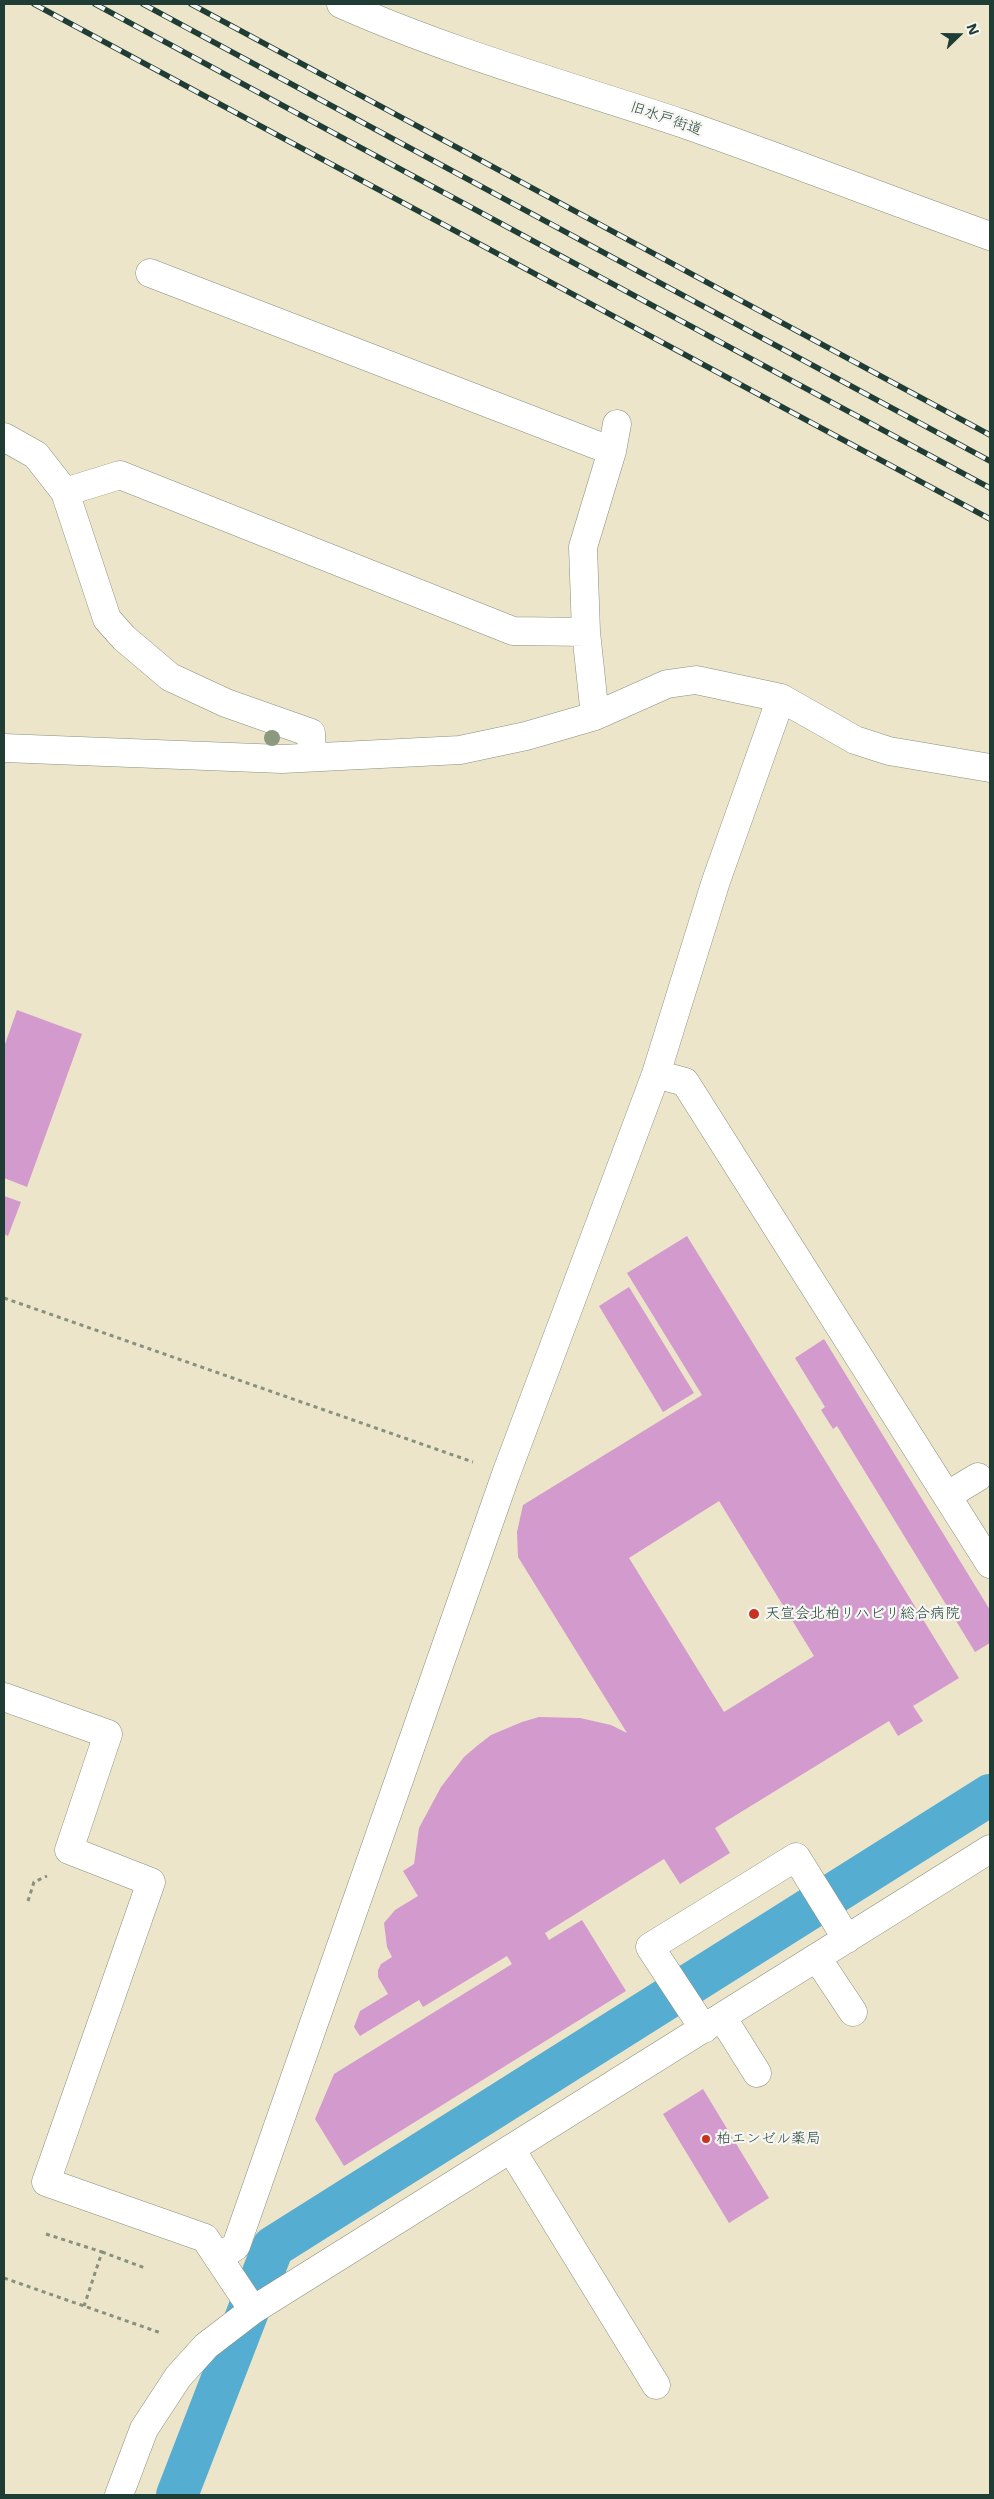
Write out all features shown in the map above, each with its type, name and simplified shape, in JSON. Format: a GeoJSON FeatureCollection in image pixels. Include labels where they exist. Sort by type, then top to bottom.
{"type":"FeatureCollection","features":[{"type":"Feature","properties":{"kind":"street","name":"旧水戸街道"},"geometry":{"type":"LineString","coordinates":[[342,4],[382,22],[506,66],[682,124],[990,236]]}},
{"type":"Feature","properties":{"kind":"street"},"geometry":{"type":"LineString","coordinates":[[150,274],[612,451]]}},
{"type":"Feature","properties":{"kind":"street"},"geometry":{"type":"LineString","coordinates":[[595,716],[586,632],[584,547],[612,451],[616,424]]}},
{"type":"Feature","properties":{"kind":"street"},"geometry":{"type":"LineString","coordinates":[[4,437],[36,455],[65,492],[107,619],[124,638],[170,677],[226,703],[311,733],[312,757]]}},
{"type":"Feature","properties":{"kind":"street"},"geometry":{"type":"LineString","coordinates":[[65,492],[120,475],[513,631],[586,632]]}},
{"type":"Feature","properties":{"kind":"street"},"geometry":{"type":"LineString","coordinates":[[4,748],[273,758],[460,750],[526,736],[595,716],[667,684],[696,680],[781,698],[855,740],[889,751],[990,768]]}},
{"type":"Feature","properties":{"kind":"street"},"geometry":{"type":"LineString","coordinates":[[218,2258],[236,2246],[506,1474],[656,1074],[716,881],[781,698]]}},
{"type":"Feature","properties":{"kind":"street"},"geometry":{"type":"LineString","coordinates":[[656,1074],[685,1082],[990,1564]]}},
{"type":"Feature","properties":{"kind":"street"},"geometry":{"type":"LineString","coordinates":[[948,1495],[978,1477]]}},
{"type":"Feature","properties":{"kind":"street"},"geometry":{"type":"LineString","coordinates":[[4,1697],[108,1734],[69,1850],[129,1862],[151,1882],[46,2182],[205,2238],[253,2310]]}},
{"type":"Feature","properties":{"kind":"street"},"geometry":{"type":"LineString","coordinates":[[119,2495],[144,2429],[178,2377],[206,2346],[253,2310],[990,1850]]}},
{"type":"Feature","properties":{"kind":"street"},"geometry":{"type":"LineString","coordinates":[[757,2073],[650,1947],[796,1857],[847,1939]]}},
{"type":"Feature","properties":{"kind":"street"},"geometry":{"type":"LineString","coordinates":[[817,1958],[853,2012]]}},
{"type":"Feature","properties":{"kind":"street"},"geometry":{"type":"LineString","coordinates":[[511,2149],[656,2385]]}},
{"type":"Feature","properties":{"kind":"path"},"geometry":{"type":"LineString","coordinates":[[4,1298],[506,1474]]}},
{"type":"Feature","properties":{"kind":"path"},"geometry":{"type":"LineString","coordinates":[[28,1901],[34,1882]]}},
{"type":"Feature","properties":{"kind":"path"},"geometry":{"type":"LineString","coordinates":[[46,2234],[145,2268]]}},
{"type":"Feature","properties":{"kind":"path"},"geometry":{"type":"LineString","coordinates":[[84,2306],[102,2252]]}},
{"type":"Feature","properties":{"kind":"path"},"geometry":{"type":"LineString","coordinates":[[4,2278],[161,2333]]}},
{"type":"Feature","properties":{"kind":"building"},"geometry":{"type":"Polygon","coordinates":[[[17,1010],[82,1034],[27,1187],[4,1178],[4,1047],[17,1010]]]}},
{"type":"Feature","properties":{"kind":"building"},"geometry":{"type":"Polygon","coordinates":[[[4,1196],[21,1202],[8,1236],[4,1234],[4,1196]]]}},
{"type":"Feature","properties":{"kind":"building"},"geometry":{"type":"Polygon","coordinates":[[[687,1236],[959,1678],[913,1706],[923,1721],[898,1736],[889,1721],[715,1828],[730,1853],[680,1884],[664,1859],[545,1933],[549,1940],[582,1920],[626,1991],[344,2166],[315,2119],[334,2074],[512,1964],[507,1956],[423,2007],[419,2000],[360,2036],[354,2027],[360,2011],[388,1994],[378,1977],[378,1970],[381,1964],[392,1957],[387,1947],[384,1923],[395,1910],[418,1896],[403,1871],[414,1864],[419,1828],[441,1787],[464,1757],[491,1735],[539,1717],[580,1718],[611,1725],[627,1733],[518,1557],[517,1532],[523,1505],[702,1395],[627,1273],[687,1236]],[[719,1501],[629,1558],[724,1712],[814,1656],[719,1501]]]}},
{"type":"Feature","properties":{"kind":"building"},"geometry":{"type":"Polygon","coordinates":[[[629,1287],[694,1393],[663,1412],[599,1306],[629,1287]]]}},
{"type":"Feature","properties":{"kind":"building"},"geometry":{"type":"Polygon","coordinates":[[[824,1339],[990,1610],[990,1643],[975,1652],[837,1426],[833,1429],[821,1410],[825,1407],[795,1358],[824,1339]]]}},
{"type":"Feature","properties":{"kind":"building"},"geometry":{"type":"Polygon","coordinates":[[[703,2089],[769,2198],[729,2223],[663,2114],[703,2089]]]}},
{"type":"Feature","properties":{"kind":"waterway"},"geometry":{"type":"LineString","coordinates":[[177,2495],[273,2247],[990,1795]]}},
{"type":"Feature","properties":{"kind":"railway"},"geometry":{"type":"LineString","coordinates":[[34,4],[990,519]]}},
{"type":"Feature","properties":{"kind":"railway"},"geometry":{"type":"LineString","coordinates":[[95,4],[990,488]]}},
{"type":"Feature","properties":{"kind":"railway"},"geometry":{"type":"LineString","coordinates":[[143,4],[990,461]]}},
{"type":"Feature","properties":{"kind":"railway"},"geometry":{"type":"LineString","coordinates":[[191,4],[990,435]]}},
{"type":"Feature","properties":{"kind":"place","name":"天宣会北柏リハビリ総合病院"},"geometry":{"type":"Point","coordinates":[754,1614]}},
{"type":"Feature","properties":{"kind":"place","name":"柏エンゼル薬局"},"geometry":{"type":"Point","coordinates":[706,2139]}}]}
